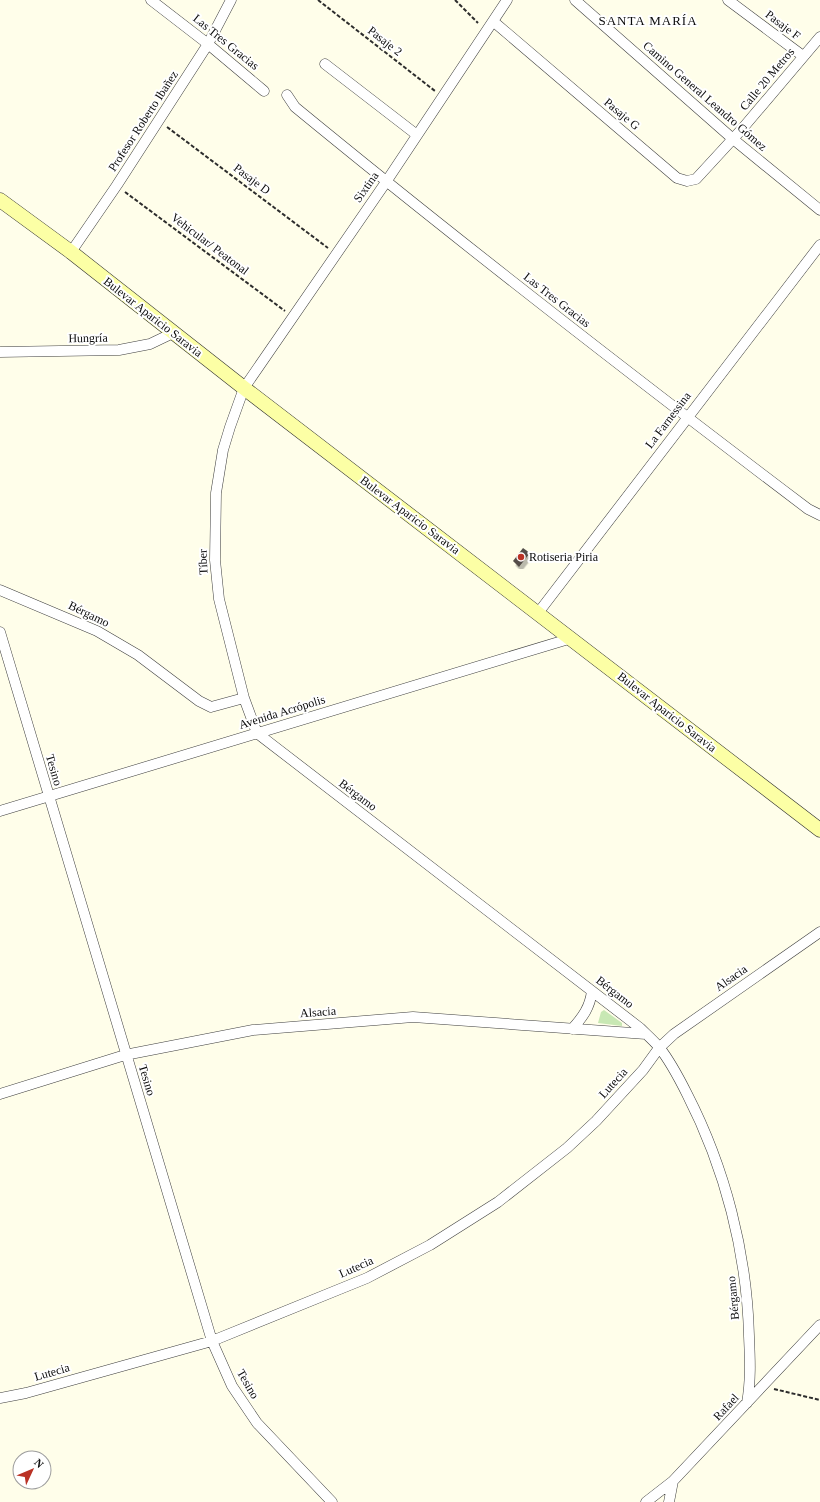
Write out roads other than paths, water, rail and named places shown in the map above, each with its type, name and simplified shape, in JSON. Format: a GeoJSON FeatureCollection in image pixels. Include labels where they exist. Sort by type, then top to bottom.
{"type":"FeatureCollection","features":[{"type":"Feature","properties":{"kind":"street","name":"Las Tres Gracias"},"geometry":{"type":"LineString","coordinates":[[151,0],[208,44],[264,91]]}},
{"type":"Feature","properties":{"kind":"street","name":"Profesor Roberto Ibañez"},"geometry":{"type":"LineString","coordinates":[[71,252],[208,44],[231,0]]}},
{"type":"Feature","properties":{"kind":"street","name":"Sixtina"},"geometry":{"type":"LineString","coordinates":[[244,388],[335,253],[386,182],[494,22],[507,0]]}},
{"type":"Feature","properties":{"kind":"street","name":"Camino General Leandro Gómez"},"geometry":{"type":"LineString","coordinates":[[575,0],[733,139],[820,210]]}},
{"type":"Feature","properties":{"kind":"street","name":"Pasaje F"},"geometry":{"type":"LineString","coordinates":[[728,0],[803,56]]}},
{"type":"Feature","properties":{"kind":"street","name":"Pasaje G"},"geometry":{"type":"LineString","coordinates":[[494,22],[677,178],[687,181],[696,179],[733,139]]}},
{"type":"Feature","properties":{"kind":"street","name":"Calle 20 Metros"},"geometry":{"type":"LineString","coordinates":[[733,139],[820,36]]}},
{"type":"Feature","properties":{"kind":"street"},"geometry":{"type":"LineString","coordinates":[[325,64],[417,135]]}},
{"type":"Feature","properties":{"kind":"street","name":"Las Tres Gracias"},"geometry":{"type":"LineString","coordinates":[[287,95],[295,107],[386,182],[686,417],[808,509],[820,515]]}},
{"type":"Feature","properties":{"kind":"street","name":"Bulevar Aparicio Saravia"},"geometry":{"type":"LineString","coordinates":[[0,200],[71,252],[244,388],[572,638],[820,830]]}},
{"type":"Feature","properties":{"kind":"street","name":"La Farnessina"},"geometry":{"type":"LineString","coordinates":[[538,613],[686,417],[820,245]]}},
{"type":"Feature","properties":{"kind":"street","name":"Hungría"},"geometry":{"type":"LineString","coordinates":[[0,352],[119,350],[150,344],[173,333]]}},
{"type":"Feature","properties":{"kind":"street","name":"Tíber"},"geometry":{"type":"LineString","coordinates":[[244,388],[223,450],[218,479],[216,493],[215,560],[219,599],[244,698],[257,733]]}},
{"type":"Feature","properties":{"kind":"street","name":"Bérgamo"},"geometry":{"type":"LineString","coordinates":[[0,590],[97,631],[138,655],[199,701],[211,707],[244,698]]}},
{"type":"Feature","properties":{"kind":"street","name":"Tesino"},"geometry":{"type":"LineString","coordinates":[[0,632],[125,1055],[212,1340],[232,1386],[257,1423],[332,1502]]}},
{"type":"Feature","properties":{"kind":"street","name":"Avenida Acrópolis"},"geometry":{"type":"LineString","coordinates":[[0,811],[572,638]]}},
{"type":"Feature","properties":{"kind":"street","name":"Bérgamo"},"geometry":{"type":"LineString","coordinates":[[257,733],[592,991],[646,1034],[659,1048],[696,1112],[721,1178],[734,1220],[748,1298],[750,1369],[747,1403]]}},
{"type":"Feature","properties":{"kind":"street","name":"Alsacia"},"geometry":{"type":"LineString","coordinates":[[659,1048],[674,1034],[820,932]]}},
{"type":"Feature","properties":{"kind":"street"},"geometry":{"type":"LineString","coordinates":[[572,1029],[583,1017],[590,1002],[592,991]]}},
{"type":"Feature","properties":{"kind":"street","name":"Alsacia"},"geometry":{"type":"LineString","coordinates":[[0,1094],[125,1055],[253,1030],[413,1017],[646,1034]]}},
{"type":"Feature","properties":{"kind":"street","name":"Lutecia"},"geometry":{"type":"LineString","coordinates":[[0,1398],[26,1393],[212,1340],[367,1278],[463,1225],[498,1202],[567,1148],[596,1122],[643,1070],[659,1048]]}},
{"type":"Feature","properties":{"kind":"street","name":"Rafael"},"geometry":{"type":"LineString","coordinates":[[646,1502],[673,1481],[820,1325]]}},
{"type":"Feature","properties":{"kind":"street"},"geometry":{"type":"LineString","coordinates":[[669,1502],[673,1481]]}},
{"type":"Feature","properties":{"kind":"place","name":"Rotiseria Piria"},"geometry":{"type":"Point","coordinates":[521,557]}},
{"type":"Feature","properties":{"kind":"district","name":"SANTA MARÍA"},"geometry":{"type":"Point","coordinates":[648,20]}}]}
